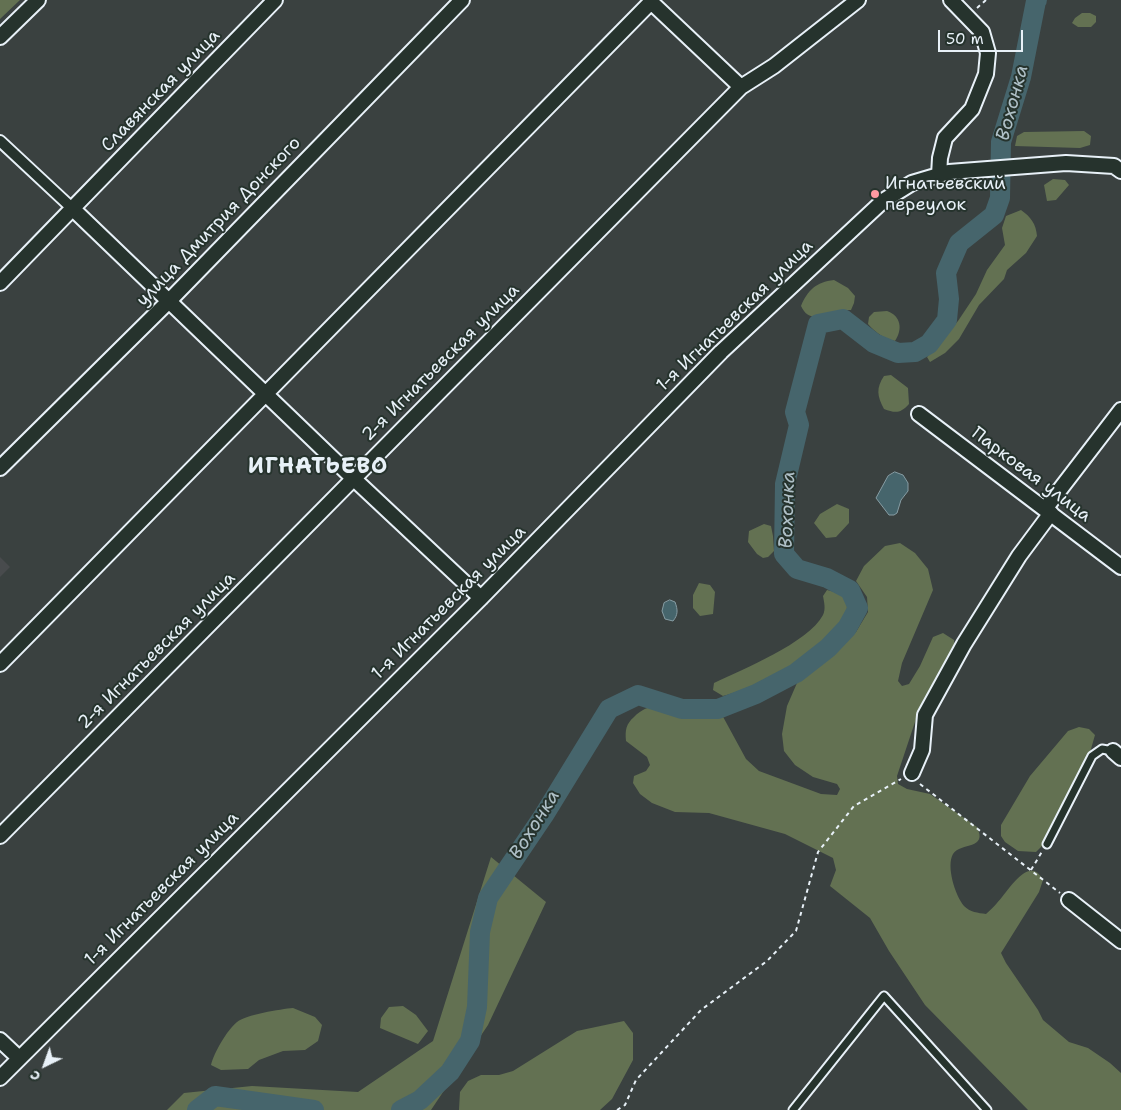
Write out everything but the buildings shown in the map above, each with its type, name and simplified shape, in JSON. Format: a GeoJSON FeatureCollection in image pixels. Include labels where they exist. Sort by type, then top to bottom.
{"type":"FeatureCollection","features":[{"type":"Feature","properties":{"kind":"street"},"geometry":{"type":"LineString","coordinates":[[0,37],[38,0]]}},
{"type":"Feature","properties":{"kind":"street","name":"Славянская улица"},"geometry":{"type":"LineString","coordinates":[[0,283],[275,0]]}},
{"type":"Feature","properties":{"kind":"street","name":"улица Дмитрия Донского"},"geometry":{"type":"LineString","coordinates":[[0,468],[170,300],[462,0]]}},
{"type":"Feature","properties":{"kind":"street","name":"2-я Игнатьевская улица"},"geometry":{"type":"LineString","coordinates":[[0,836],[741,87],[774,66],[858,0]]}},
{"type":"Feature","properties":{"kind":"street"},"geometry":{"type":"LineString","coordinates":[[944,174],[940,158],[945,138],[972,109],[986,74],[988,53],[982,32],[951,0]]}},
{"type":"Feature","properties":{"kind":"street"},"geometry":{"type":"LineString","coordinates":[[0,664],[651,2],[741,87]]}},
{"type":"Feature","properties":{"kind":"street"},"geometry":{"type":"LineString","coordinates":[[0,141],[170,300],[353,478],[481,598]]}},
{"type":"Feature","properties":{"kind":"street","name":"1-я Игнатьевская улица"},"geometry":{"type":"LineString","coordinates":[[0,1078],[481,598],[721,352],[883,202],[912,183],[944,174],[1066,163],[1114,166],[1121,171]]}},
{"type":"Feature","properties":{"kind":"street"},"geometry":{"type":"LineString","coordinates":[[914,778],[922,750],[924,715],[964,644],[1048,511],[1121,410]]}},
{"type":"Feature","properties":{"kind":"street","name":"Парковая улица"},"geometry":{"type":"LineString","coordinates":[[919,414],[1121,567]]}},
{"type":"Feature","properties":{"kind":"street"},"geometry":{"type":"LineString","coordinates":[[1069,900],[1121,941]]}},
{"type":"Feature","properties":{"kind":"street"},"geometry":{"type":"LineString","coordinates":[[0,1040],[19,1058]]}},
{"type":"Feature","properties":{"kind":"lane"},"geometry":{"type":"LineString","coordinates":[[1047,844],[1092,756],[1102,749],[1117,755]]}},
{"type":"Feature","properties":{"kind":"lane"},"geometry":{"type":"LineString","coordinates":[[793,1110],[884,996],[985,1109]]}},
{"type":"Feature","properties":{"kind":"path"},"geometry":{"type":"LineString","coordinates":[[617,1110],[624,1105],[636,1080],[701,1010],[767,960],[796,931],[818,852],[854,806],[914,778],[1069,900]]}},
{"type":"Feature","properties":{"kind":"path"},"geometry":{"type":"LineString","coordinates":[[1031,870],[1047,844]]}},
{"type":"Feature","properties":{"kind":"shaded area"},"geometry":{"type":"Polygon","coordinates":[[[0,557],[10,567],[0,577],[0,557]]]}},
{"type":"Feature","properties":{"kind":"green space"},"geometry":{"type":"Polygon","coordinates":[[[0,0],[20,0],[0,19],[0,0]]]}},
{"type":"Feature","properties":{"kind":"green space"},"geometry":{"type":"Polygon","coordinates":[[[1082,13],[1090,13],[1096,16],[1096,22],[1091,27],[1078,27],[1072,23],[1082,13]]]}},
{"type":"Feature","properties":{"kind":"green space"},"geometry":{"type":"Polygon","coordinates":[[[1084,131],[1091,136],[1090,145],[1080,148],[1015,146],[1017,136],[1024,132],[1084,131]]]}},
{"type":"Feature","properties":{"kind":"green space"},"geometry":{"type":"Polygon","coordinates":[[[1053,179],[1065,180],[1069,185],[1056,200],[1047,201],[1044,185],[1053,179]]]}},
{"type":"Feature","properties":{"kind":"green space"},"geometry":{"type":"Polygon","coordinates":[[[1021,210],[1032,221],[1037,236],[1026,253],[1007,270],[1004,279],[979,305],[959,339],[945,353],[930,362],[927,357],[958,321],[976,294],[987,270],[1005,245],[1002,228],[1006,216],[1021,210]]]}},
{"type":"Feature","properties":{"kind":"green space"},"geometry":{"type":"Polygon","coordinates":[[[834,280],[848,288],[855,296],[851,310],[817,316],[808,315],[801,306],[807,295],[817,285],[834,280]]]}},
{"type":"Feature","properties":{"kind":"green space"},"geometry":{"type":"Polygon","coordinates":[[[887,311],[895,316],[899,323],[900,328],[895,341],[880,335],[868,324],[869,317],[874,312],[887,311]]]}},
{"type":"Feature","properties":{"kind":"green space"},"geometry":{"type":"Polygon","coordinates":[[[891,375],[908,388],[909,404],[903,410],[897,412],[884,409],[879,396],[881,380],[884,376],[891,375]]]}},
{"type":"Feature","properties":{"kind":"green space"},"geometry":{"type":"Polygon","coordinates":[[[837,504],[849,509],[849,523],[836,537],[826,538],[814,523],[820,514],[837,504]]]}},
{"type":"Feature","properties":{"kind":"green space"},"geometry":{"type":"Polygon","coordinates":[[[764,524],[771,526],[774,551],[768,557],[763,558],[757,554],[748,542],[749,531],[764,524]]]}},
{"type":"Feature","properties":{"kind":"green space"},"geometry":{"type":"Polygon","coordinates":[[[900,543],[915,553],[928,569],[933,590],[902,663],[898,681],[902,686],[909,684],[920,666],[933,637],[943,633],[954,640],[955,650],[919,710],[897,776],[898,784],[907,789],[930,794],[977,827],[979,839],[972,845],[957,850],[953,854],[950,866],[955,888],[966,908],[974,912],[986,914],[1012,884],[1025,873],[1031,871],[1037,873],[1043,880],[1039,892],[1001,953],[1043,1020],[1069,1042],[1088,1048],[1121,1073],[1121,1110],[1028,1110],[925,1005],[889,951],[870,918],[830,886],[836,870],[833,858],[785,834],[709,813],[675,812],[652,803],[640,794],[633,783],[634,776],[646,771],[650,765],[647,757],[626,741],[627,728],[629,722],[642,711],[649,707],[656,707],[695,718],[721,713],[746,759],[759,771],[821,794],[837,795],[840,789],[837,784],[813,777],[795,765],[784,751],[782,734],[787,706],[797,683],[856,632],[868,612],[867,597],[856,581],[864,566],[885,546],[900,543]]]}},
{"type":"Feature","properties":{"kind":"green space"},"geometry":{"type":"Polygon","coordinates":[[[699,583],[710,585],[715,592],[713,614],[700,616],[693,608],[693,595],[699,583]]]}},
{"type":"Feature","properties":{"kind":"green space"},"geometry":{"type":"Polygon","coordinates":[[[827,590],[843,594],[847,604],[846,613],[834,631],[816,649],[790,668],[757,684],[723,696],[713,690],[714,683],[774,654],[804,635],[823,615],[825,608],[823,596],[827,590]]]}},
{"type":"Feature","properties":{"kind":"green space"},"geometry":{"type":"Polygon","coordinates":[[[1079,727],[1089,729],[1095,735],[1089,756],[1044,844],[1036,852],[1018,851],[1005,842],[1001,836],[1001,825],[1030,776],[1068,731],[1079,727]]]}},
{"type":"Feature","properties":{"kind":"green space"},"geometry":{"type":"Polygon","coordinates":[[[491,857],[546,902],[488,1025],[431,1110],[167,1110],[184,1093],[252,1086],[358,1092],[433,1041],[491,857]]]}},
{"type":"Feature","properties":{"kind":"green space"},"geometry":{"type":"Polygon","coordinates":[[[403,1006],[416,1015],[428,1031],[418,1044],[380,1028],[381,1018],[389,1007],[403,1006]]]}},
{"type":"Feature","properties":{"kind":"green space"},"geometry":{"type":"Polygon","coordinates":[[[293,1008],[315,1017],[322,1025],[318,1041],[305,1050],[283,1051],[259,1060],[248,1069],[221,1070],[211,1065],[221,1042],[229,1030],[241,1019],[293,1008]]]}},
{"type":"Feature","properties":{"kind":"green space"},"geometry":{"type":"Polygon","coordinates":[[[624,1021],[633,1033],[633,1060],[612,1099],[600,1110],[459,1110],[460,1092],[468,1081],[481,1075],[499,1075],[513,1071],[577,1031],[624,1021]]]}},
{"type":"Feature","properties":{"kind":"water"},"geometry":{"type":"Polygon","coordinates":[[[895,472],[903,475],[908,483],[908,491],[901,500],[897,513],[889,515],[876,498],[888,476],[895,472]]]}},
{"type":"Feature","properties":{"kind":"water"},"geometry":{"type":"Polygon","coordinates":[[[670,600],[675,602],[677,608],[677,614],[673,621],[665,619],[662,611],[664,603],[670,600]]]}},
{"type":"Feature","properties":{"kind":"waterway","name":"Вохонка"},"geometry":{"type":"LineString","coordinates":[[401,1110],[420,1100],[450,1072],[470,1041],[477,1007],[480,932],[488,898],[544,815],[609,709],[638,695],[682,709],[718,709],[756,694],[796,673],[828,648],[847,628],[858,608],[850,590],[827,578],[797,569],[784,554],[785,484],[799,425],[795,412],[818,324],[843,319],[874,343],[898,353],[915,352],[929,344],[947,320],[949,299],[946,273],[959,243],[994,215],[1000,198],[1001,142],[1021,77],[1037,0]]}},
{"type":"Feature","properties":{"kind":"waterway","name":"Вохонка"},"geometry":{"type":"LineString","coordinates":[[197,1110],[215,1096],[314,1110]]}},
{"type":"Feature","properties":{"kind":"place","name":"Игнатьевский переулок"},"geometry":{"type":"Point","coordinates":[875,194]}},
{"type":"Feature","properties":{"kind":"district","name":"ИГНАТЬЕВО"},"geometry":{"type":"Point","coordinates":[318,467]}}]}
